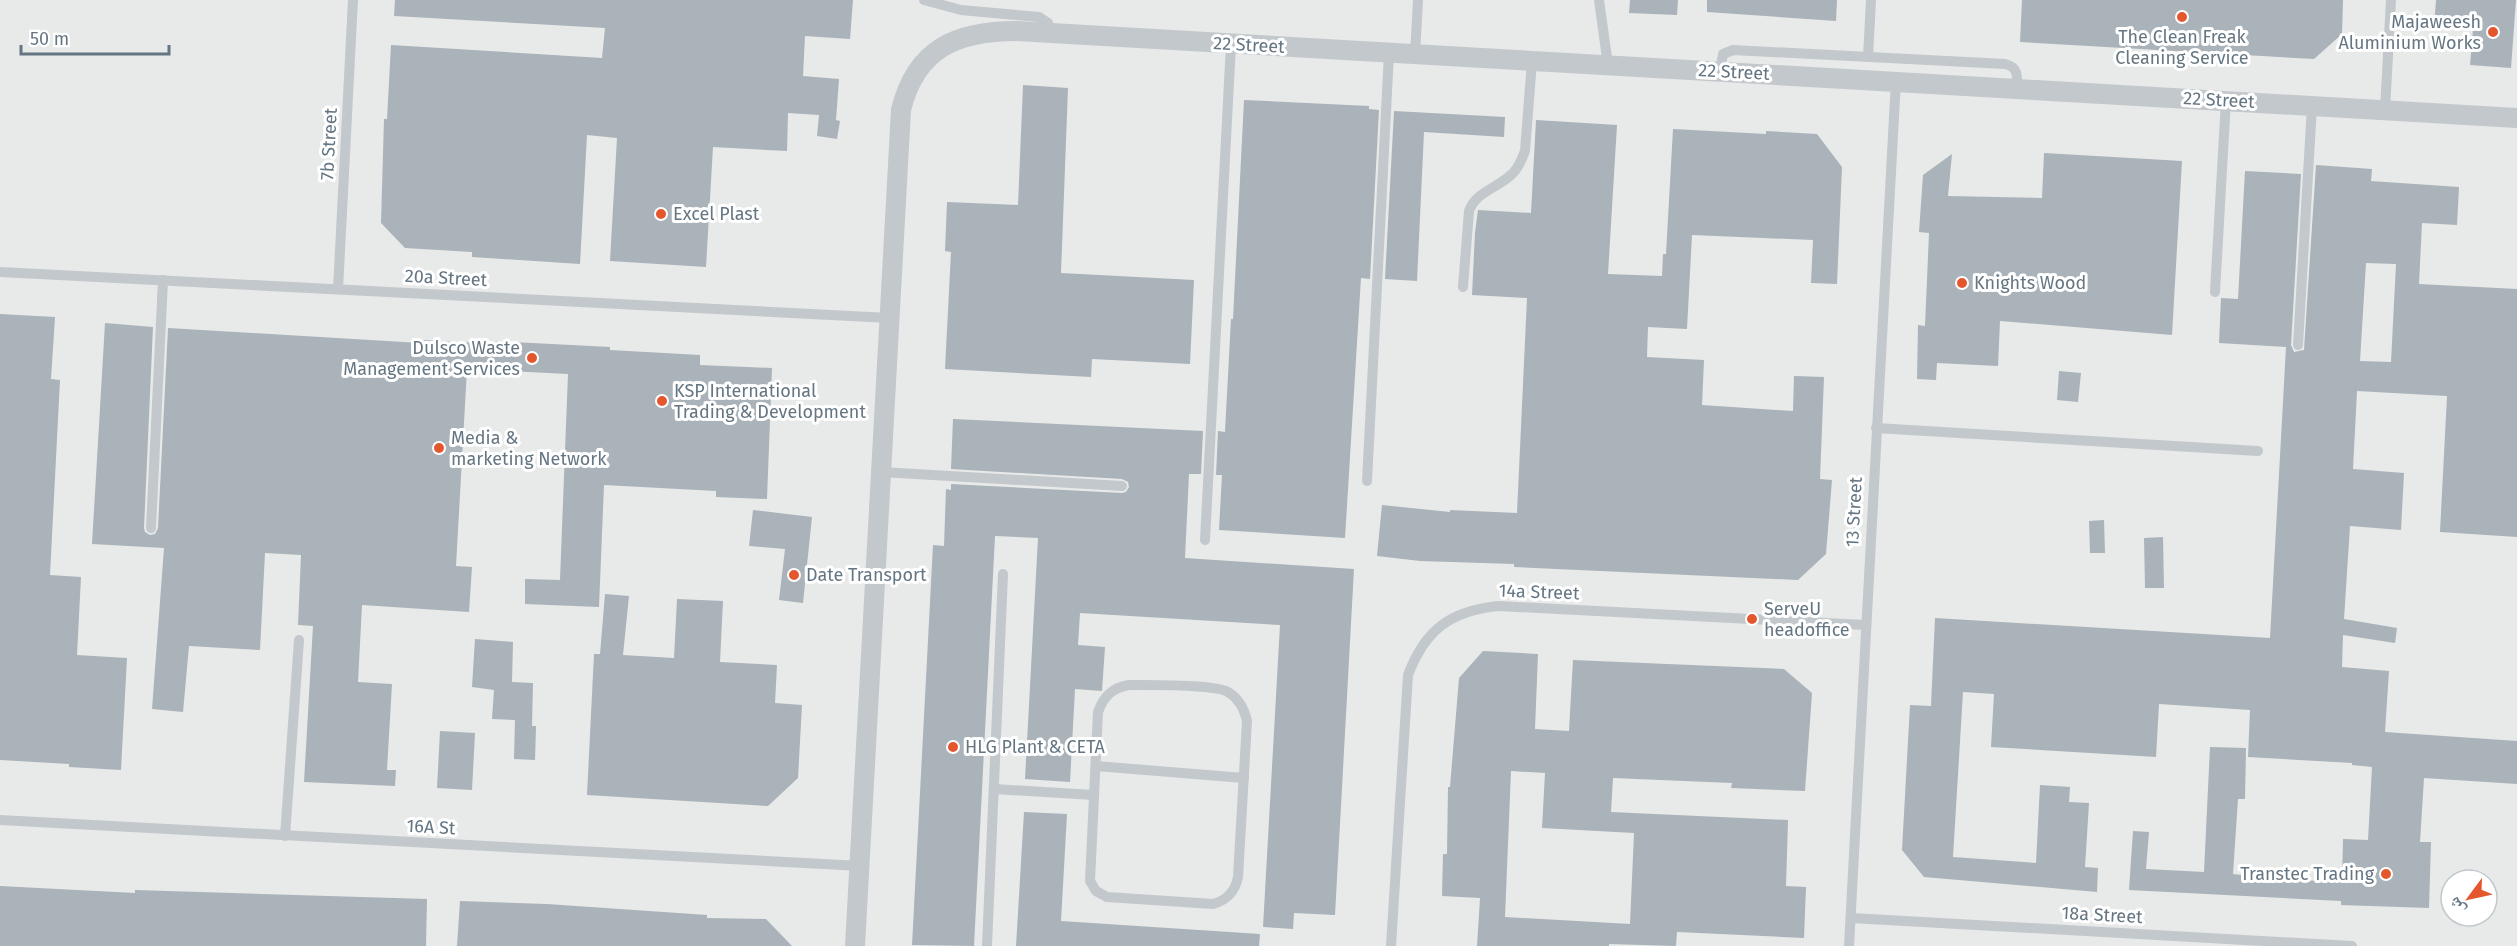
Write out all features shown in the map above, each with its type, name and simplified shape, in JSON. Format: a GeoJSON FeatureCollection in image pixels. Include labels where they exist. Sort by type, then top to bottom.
{"type":"FeatureCollection","features":[{"type":"Feature","properties":{"kind":"street","name":"22 Street"},"geometry":{"type":"LineString","coordinates":[[890,318],[901,110],[909,83],[927,58],[952,40],[1000,31],[1896,80],[2517,118]]}},
{"type":"Feature","properties":{"kind":"street"},"geometry":{"type":"LineString","coordinates":[[855,946],[890,318]]}},
{"type":"Feature","properties":{"kind":"lane","name":"7b Street"},"geometry":{"type":"LineString","coordinates":[[338,289],[353,0]]}},
{"type":"Feature","properties":{"kind":"lane"},"geometry":{"type":"LineString","coordinates":[[924,0],[961,10],[1039,17],[1048,23],[1052,33]]}},
{"type":"Feature","properties":{"kind":"lane"},"geometry":{"type":"LineString","coordinates":[[1415,54],[1418,0]]}},
{"type":"Feature","properties":{"kind":"lane"},"geometry":{"type":"LineString","coordinates":[[1599,0],[1608,65]]}},
{"type":"Feature","properties":{"kind":"lane"},"geometry":{"type":"LineString","coordinates":[[1868,57],[1871,0]]}},
{"type":"Feature","properties":{"kind":"lane"},"geometry":{"type":"LineString","coordinates":[[2385,110],[2391,0]]}},
{"type":"Feature","properties":{"kind":"lane"},"geometry":{"type":"LineString","coordinates":[[1205,540],[1231,44]]}},
{"type":"Feature","properties":{"kind":"lane"},"geometry":{"type":"LineString","coordinates":[[1720,71],[1722,57],[1726,51],[1733,50],[2005,64],[2017,72],[2016,88]]}},
{"type":"Feature","properties":{"kind":"lane"},"geometry":{"type":"LineString","coordinates":[[1366,481],[1389,53]]}},
{"type":"Feature","properties":{"kind":"lane"},"geometry":{"type":"LineString","coordinates":[[1463,287],[1471,204],[1512,174],[1520,164],[1525,151],[1533,61]]}},
{"type":"Feature","properties":{"kind":"lane","name":"13 Street"},"geometry":{"type":"LineString","coordinates":[[1849,946],[1864,626],[1896,80]]}},
{"type":"Feature","properties":{"kind":"lane"},"geometry":{"type":"LineString","coordinates":[[2215,292],[2226,100]]}},
{"type":"Feature","properties":{"kind":"lane"},"geometry":{"type":"LineString","coordinates":[[2298,345],[2312,106]]}},
{"type":"Feature","properties":{"kind":"lane","name":"20a Street"},"geometry":{"type":"LineString","coordinates":[[0,272],[890,318]]}},
{"type":"Feature","properties":{"kind":"lane"},"geometry":{"type":"LineString","coordinates":[[151,528],[163,280]]}},
{"type":"Feature","properties":{"kind":"lane"},"geometry":{"type":"LineString","coordinates":[[1876,428],[2258,452]]}},
{"type":"Feature","properties":{"kind":"lane"},"geometry":{"type":"LineString","coordinates":[[881,472],[1122,486]]}},
{"type":"Feature","properties":{"kind":"lane"},"geometry":{"type":"LineString","coordinates":[[987,946],[1003,574]]}},
{"type":"Feature","properties":{"kind":"lane","name":"14a Street"},"geometry":{"type":"LineString","coordinates":[[1391,946],[1408,675],[1415,656],[1426,639],[1441,625],[1468,611],[1498,606],[1864,626]]}},
{"type":"Feature","properties":{"kind":"lane"},"geometry":{"type":"LineString","coordinates":[[285,836],[299,640]]}},
{"type":"Feature","properties":{"kind":"lane"},"geometry":{"type":"LineString","coordinates":[[1129,684],[1218,688],[1234,696],[1245,712],[1247,721],[1244,778],[1237,884],[1225,900],[1213,904],[1107,897],[1096,891],[1089,874],[1098,712],[1106,696],[1113,690],[1129,684]]}},
{"type":"Feature","properties":{"kind":"lane"},"geometry":{"type":"LineString","coordinates":[[1096,766],[1244,778]]}},
{"type":"Feature","properties":{"kind":"lane"},"geometry":{"type":"LineString","coordinates":[[994,789],[1094,795]]}},
{"type":"Feature","properties":{"kind":"lane","name":"16A St"},"geometry":{"type":"LineString","coordinates":[[0,820],[861,867]]}},
{"type":"Feature","properties":{"kind":"lane","name":"18a Street"},"geometry":{"type":"LineString","coordinates":[[1851,918],[2352,946]]}},
{"type":"Feature","properties":{"kind":"shaded area"},"geometry":{"type":"Polygon","coordinates":[[[0,0],[2517,0],[2517,946],[0,946],[0,0]]]}},
{"type":"Feature","properties":{"kind":"building"},"geometry":{"type":"Polygon","coordinates":[[[395,0],[853,0],[850,39],[805,36],[803,76],[839,79],[836,120],[840,121],[837,139],[817,136],[819,115],[788,113],[787,151],[713,147],[706,267],[610,261],[617,138],[587,135],[580,264],[472,257],[472,252],[405,248],[381,223],[384,119],[387,119],[391,45],[602,58],[605,28],[394,16],[395,0]]]}},
{"type":"Feature","properties":{"kind":"building"},"geometry":{"type":"Polygon","coordinates":[[[1630,0],[1678,0],[1677,15],[1629,13],[1630,0]]]}},
{"type":"Feature","properties":{"kind":"building"},"geometry":{"type":"Polygon","coordinates":[[[1707,0],[1837,0],[1836,21],[1707,12],[1707,0]]]}},
{"type":"Feature","properties":{"kind":"building","name":"The Clean Freak Cleaning Service"},"geometry":{"type":"Polygon","coordinates":[[[2022,0],[2343,0],[2342,34],[2314,59],[2020,42],[2022,0]]]}},
{"type":"Feature","properties":{"kind":"building","name":"Majaweesh Aluminium Works"},"geometry":{"type":"Polygon","coordinates":[[[2436,0],[2516,0],[2511,68],[2470,65],[2473,29],[2434,27],[2436,0]]]}},
{"type":"Feature","properties":{"kind":"building"},"geometry":{"type":"Polygon","coordinates":[[[1023,85],[1068,88],[1061,273],[1194,280],[1190,364],[1092,359],[1091,377],[945,369],[951,252],[945,251],[947,202],[1018,205],[1023,85]]]}},
{"type":"Feature","properties":{"kind":"building"},"geometry":{"type":"Polygon","coordinates":[[[1244,100],[1369,106],[1369,109],[1379,110],[1370,279],[1361,278],[1345,538],[1219,530],[1222,475],[1216,475],[1218,431],[1225,432],[1244,100]]]}},
{"type":"Feature","properties":{"kind":"building"},"geometry":{"type":"Polygon","coordinates":[[[1394,111],[1505,117],[1504,137],[1424,132],[1417,281],[1385,279],[1394,111]]]}},
{"type":"Feature","properties":{"kind":"building"},"geometry":{"type":"Polygon","coordinates":[[[1536,120],[1617,125],[1608,274],[1662,276],[1663,254],[1666,254],[1673,129],[1817,134],[1842,167],[1837,284],[1811,283],[1813,240],[1692,235],[1687,329],[1648,327],[1647,357],[1704,360],[1702,405],[1793,411],[1794,376],[1824,377],[1820,479],[1832,480],[1826,554],[1798,580],[1514,567],[1514,564],[1420,561],[1377,556],[1382,505],[1450,512],[1450,510],[1517,513],[1527,298],[1472,295],[1478,210],[1531,213],[1536,120]]]}},
{"type":"Feature","properties":{"kind":"building"},"geometry":{"type":"Polygon","coordinates":[[[2044,153],[2182,161],[2172,335],[2000,321],[1998,366],[1937,363],[1936,380],[1917,379],[1918,325],[1925,326],[1929,233],[1919,232],[1923,175],[1952,154],[1948,196],[2042,198],[2044,153]]]}},
{"type":"Feature","properties":{"kind":"building"},"geometry":{"type":"Polygon","coordinates":[[[2316,165],[2372,169],[2371,181],[2459,187],[2457,225],[2422,223],[2419,284],[2517,289],[2517,537],[2440,532],[2447,396],[2357,391],[2353,469],[2404,473],[2401,530],[2350,526],[2344,619],[2397,628],[2395,643],[2343,635],[2342,667],[2389,671],[2385,732],[2517,741],[2517,784],[2424,778],[2420,842],[2431,842],[2429,908],[2341,905],[2341,901],[2129,890],[2133,831],[2149,832],[2146,869],[2204,872],[2210,747],[2246,748],[2245,799],[2238,799],[2233,874],[2241,875],[2241,877],[2342,882],[2343,839],[2368,840],[2372,767],[2352,765],[2352,763],[2248,757],[2250,710],[2159,704],[2156,757],[1991,747],[1994,694],[1963,692],[1953,857],[2036,863],[2040,785],[2070,787],[2069,802],[2089,803],[2085,867],[2098,868],[2097,892],[1924,877],[1902,850],[1910,705],[1931,706],[1935,618],[2270,638],[2286,347],[2219,343],[2221,298],[2238,299],[2245,171],[2301,174],[2291,345],[2294,352],[2304,350],[2316,165]],[[2366,263],[2360,361],[2391,362],[2396,264],[2366,263]]]}},
{"type":"Feature","properties":{"kind":"building"},"geometry":{"type":"Polygon","coordinates":[[[0,314],[55,317],[51,379],[60,380],[50,575],[81,577],[77,655],[127,658],[121,770],[0,760],[0,314]]]}},
{"type":"Feature","properties":{"kind":"building"},"geometry":{"type":"Polygon","coordinates":[[[105,323],[153,327],[144,528],[145,532],[150,535],[155,534],[158,528],[168,328],[420,343],[421,340],[495,344],[496,341],[610,347],[610,350],[700,355],[700,365],[772,368],[767,499],[716,497],[716,491],[604,485],[599,607],[525,604],[525,579],[560,580],[568,374],[467,369],[456,566],[472,567],[469,612],[362,605],[358,682],[392,684],[387,770],[396,770],[395,786],[304,782],[313,626],[298,625],[301,555],[265,553],[260,650],[189,646],[183,712],[152,709],[164,548],[92,544],[105,323]]]}},
{"type":"Feature","properties":{"kind":"building"},"geometry":{"type":"Polygon","coordinates":[[[2059,371],[2081,373],[2078,402],[2057,400],[2059,371]]]}},
{"type":"Feature","properties":{"kind":"building"},"geometry":{"type":"Polygon","coordinates":[[[953,419],[1203,431],[1201,474],[1189,474],[1185,558],[1354,569],[1335,915],[1294,913],[1293,929],[1263,927],[1280,625],[1080,613],[1078,645],[1105,647],[1102,691],[1075,689],[1070,782],[1025,779],[1038,538],[995,536],[974,946],[912,945],[933,545],[944,546],[946,489],[951,490],[951,484],[1122,493],[1126,492],[1129,487],[1128,482],[1122,479],[951,469],[953,419]]]}},
{"type":"Feature","properties":{"kind":"building","name":"Date Transport"},"geometry":{"type":"Polygon","coordinates":[[[753,510],[812,517],[803,603],[779,600],[785,549],[749,546],[753,510]]]}},
{"type":"Feature","properties":{"kind":"building"},"geometry":{"type":"Polygon","coordinates":[[[2104,520],[2105,553],[2090,553],[2089,521],[2104,520]]]}},
{"type":"Feature","properties":{"kind":"building"},"geometry":{"type":"Polygon","coordinates":[[[2163,537],[2164,588],[2145,588],[2144,538],[2163,537]]]}},
{"type":"Feature","properties":{"kind":"building"},"geometry":{"type":"Polygon","coordinates":[[[605,594],[629,596],[623,655],[674,658],[677,599],[723,601],[720,662],[777,665],[775,703],[802,705],[798,778],[768,806],[587,795],[594,654],[600,654],[605,594]]]}},
{"type":"Feature","properties":{"kind":"building"},"geometry":{"type":"Polygon","coordinates":[[[475,639],[513,642],[512,682],[533,683],[532,726],[536,726],[535,760],[514,759],[515,720],[492,719],[494,690],[472,687],[475,639]]]}},
{"type":"Feature","properties":{"kind":"building"},"geometry":{"type":"Polygon","coordinates":[[[1483,651],[1538,654],[1535,729],[1569,731],[1573,660],[1784,669],[1812,693],[1805,791],[1731,788],[1732,783],[1613,778],[1611,812],[1788,820],[1786,886],[1806,887],[1804,938],[1677,932],[1676,946],[1609,944],[1609,946],[1477,946],[1480,898],[1442,896],[1443,854],[1447,854],[1448,787],[1450,787],[1459,678],[1483,651]],[[1511,771],[1505,917],[1630,924],[1634,833],[1542,828],[1545,773],[1511,771]]]}},
{"type":"Feature","properties":{"kind":"building"},"geometry":{"type":"Polygon","coordinates":[[[440,731],[475,733],[472,790],[437,788],[440,731]]]}},
{"type":"Feature","properties":{"kind":"building"},"geometry":{"type":"Polygon","coordinates":[[[1024,812],[1067,814],[1061,921],[1260,934],[1259,946],[1016,946],[1024,812]]]}},
{"type":"Feature","properties":{"kind":"building"},"geometry":{"type":"Polygon","coordinates":[[[0,886],[135,893],[135,890],[427,899],[426,946],[0,946],[0,886]]]}},
{"type":"Feature","properties":{"kind":"building"},"geometry":{"type":"Polygon","coordinates":[[[460,901],[547,904],[707,915],[707,918],[766,919],[792,946],[457,946],[460,901]]]}},
{"type":"Feature","properties":{"kind":"place","name":"The Clean Freak Cleaning Service"},"geometry":{"type":"Point","coordinates":[2182,17]}},
{"type":"Feature","properties":{"kind":"place","name":"Majaweesh Aluminium Works"},"geometry":{"type":"Point","coordinates":[2493,32]}},
{"type":"Feature","properties":{"kind":"place","name":"Excel Plast"},"geometry":{"type":"Point","coordinates":[661,214]}},
{"type":"Feature","properties":{"kind":"place","name":"Knights Wood"},"geometry":{"type":"Point","coordinates":[1962,283]}},
{"type":"Feature","properties":{"kind":"place","name":"Dulsco Waste Management Services"},"geometry":{"type":"Point","coordinates":[532,358]}},
{"type":"Feature","properties":{"kind":"place","name":"KSP International Trading & Development"},"geometry":{"type":"Point","coordinates":[662,401]}},
{"type":"Feature","properties":{"kind":"place","name":"Media & marketing Network"},"geometry":{"type":"Point","coordinates":[439,448]}},
{"type":"Feature","properties":{"kind":"place","name":"Date Transport"},"geometry":{"type":"Point","coordinates":[794,575]}},
{"type":"Feature","properties":{"kind":"place","name":"ServeU headoffice"},"geometry":{"type":"Point","coordinates":[1752,619]}},
{"type":"Feature","properties":{"kind":"place","name":"HLG Plant & CETA"},"geometry":{"type":"Point","coordinates":[953,747]}},
{"type":"Feature","properties":{"kind":"place","name":"Transtec Trading"},"geometry":{"type":"Point","coordinates":[2386,874]}}]}
